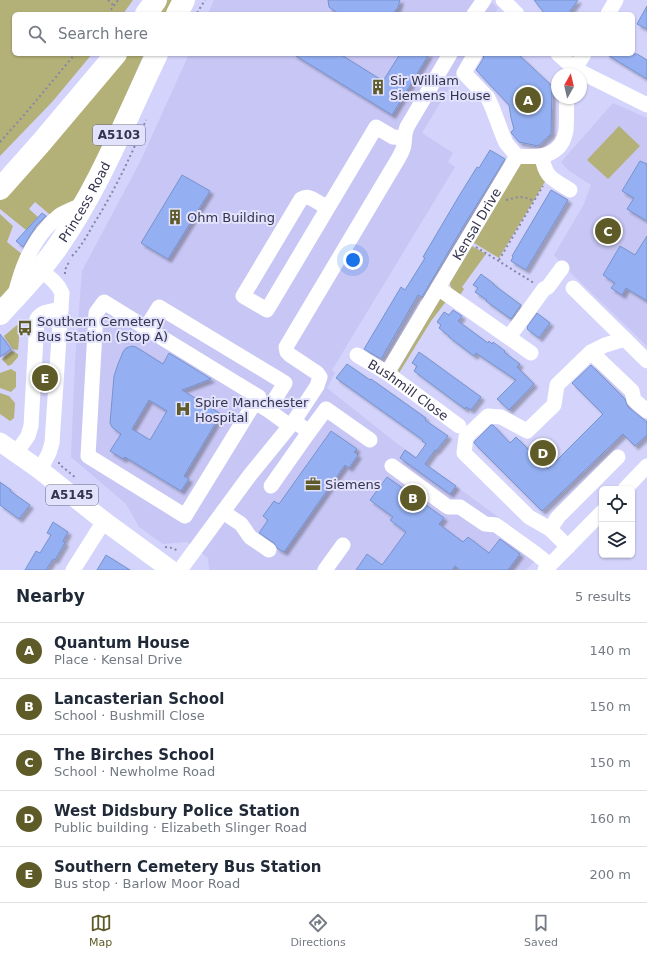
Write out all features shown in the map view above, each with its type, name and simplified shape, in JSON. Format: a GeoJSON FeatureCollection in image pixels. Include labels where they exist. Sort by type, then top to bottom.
{"type":"FeatureCollection","features":[{"type":"Feature","properties":{"kind":"highway"},"geometry":{"type":"LineString","coordinates":[[147,12],[156,0]]}},
{"type":"Feature","properties":{"kind":"highway"},"geometry":{"type":"LineString","coordinates":[[178,12],[184,0]]}},
{"type":"Feature","properties":{"kind":"highway"},"geometry":{"type":"LineString","coordinates":[[0,189],[114,56]]}},
{"type":"Feature","properties":{"kind":"highway","name":"Princess Road"},"geometry":{"type":"LineString","coordinates":[[7,306],[40,270],[58,246],[85,204],[107,163],[156,56]]}},
{"type":"Feature","properties":{"kind":"main road","name":"A5145"},"geometry":{"type":"LineString","coordinates":[[0,442],[40,470],[104,521],[172,570]]}},
{"type":"Feature","properties":{"kind":"street"},"geometry":{"type":"LineString","coordinates":[[475,12],[484,0]]}},
{"type":"Feature","properties":{"kind":"street"},"geometry":{"type":"LineString","coordinates":[[503,0],[515,12]]}},
{"type":"Feature","properties":{"kind":"street"},"geometry":{"type":"LineString","coordinates":[[609,12],[616,0]]}},
{"type":"Feature","properties":{"kind":"street"},"geometry":{"type":"LineString","coordinates":[[180,570],[250,475],[292,424],[317,386],[320,377],[317,373],[290,355],[287,352],[286,347],[402,152],[405,143],[404,133],[449,56]]}},
{"type":"Feature","properties":{"kind":"street"},"geometry":{"type":"LineString","coordinates":[[475,56],[464,73],[488,98],[502,136],[517,156],[542,156],[552,152],[558,147],[566,130],[567,104]]}},
{"type":"Feature","properties":{"kind":"street"},"geometry":{"type":"LineString","coordinates":[[560,56],[570,68]]}},
{"type":"Feature","properties":{"kind":"street"},"geometry":{"type":"LineString","coordinates":[[576,68],[583,56]]}},
{"type":"Feature","properties":{"kind":"street"},"geometry":{"type":"LineString","coordinates":[[587,78],[647,105]]}},
{"type":"Feature","properties":{"kind":"street"},"geometry":{"type":"LineString","coordinates":[[330,203],[323,205],[307,197],[301,199],[243,296],[267,310],[376,127],[393,137],[404,138]]}},
{"type":"Feature","properties":{"kind":"street","name":"Kensal Drive"},"geometry":{"type":"LineString","coordinates":[[387,373],[517,156]]}},
{"type":"Feature","properties":{"kind":"street"},"geometry":{"type":"LineString","coordinates":[[542,156],[545,171],[548,176],[570,190]]}},
{"type":"Feature","properties":{"kind":"street"},"geometry":{"type":"LineString","coordinates":[[7,306],[32,247],[38,238],[61,214],[85,204]]}},
{"type":"Feature","properties":{"kind":"street"},"geometry":{"type":"LineString","coordinates":[[509,337],[544,289],[548,287],[562,268]]}},
{"type":"Feature","properties":{"kind":"street"},"geometry":{"type":"LineString","coordinates":[[40,270],[52,279],[62,293],[52,443],[49,453],[40,470]]}},
{"type":"Feature","properties":{"kind":"street"},"geometry":{"type":"LineString","coordinates":[[438,288],[531,353]]}},
{"type":"Feature","properties":{"kind":"street"},"geometry":{"type":"LineString","coordinates":[[573,288],[646,359]]}},
{"type":"Feature","properties":{"kind":"street"},"geometry":{"type":"LineString","coordinates":[[146,328],[159,307],[285,383],[262,406],[185,516],[88,456],[96,314],[104,302],[146,328],[259,397],[262,406],[292,424],[309,432]]}},
{"type":"Feature","properties":{"kind":"street"},"geometry":{"type":"LineString","coordinates":[[16,453],[28,436],[31,426],[37,319],[45,312],[61,309]]}},
{"type":"Feature","properties":{"kind":"street"},"geometry":{"type":"LineString","coordinates":[[568,547],[550,529],[529,516],[464,453],[466,437],[488,416],[501,417],[527,430],[554,405],[558,385],[591,352],[606,345],[625,340]]}},
{"type":"Feature","properties":{"kind":"street"},"geometry":{"type":"LineString","coordinates":[[591,352],[632,391],[634,400],[647,411]]}},
{"type":"Feature","properties":{"kind":"street","name":"Bushmill Close"},"geometry":{"type":"LineString","coordinates":[[357,355],[387,373],[459,426]]}},
{"type":"Feature","properties":{"kind":"street"},"geometry":{"type":"LineString","coordinates":[[271,486],[326,409],[370,440]]}},
{"type":"Feature","properties":{"kind":"street"},"geometry":{"type":"LineString","coordinates":[[550,529],[558,517],[618,457]]}},
{"type":"Feature","properties":{"kind":"street"},"geometry":{"type":"LineString","coordinates":[[392,466],[448,507],[460,507],[485,524],[496,525],[535,553],[548,568],[599,515]]}},
{"type":"Feature","properties":{"kind":"street"},"geometry":{"type":"LineString","coordinates":[[628,486],[647,466]]}},
{"type":"Feature","properties":{"kind":"street"},"geometry":{"type":"LineString","coordinates":[[223,512],[241,524],[250,537],[269,550]]}},
{"type":"Feature","properties":{"kind":"street"},"geometry":{"type":"LineString","coordinates":[[73,570],[104,521]]}},
{"type":"Feature","properties":{"kind":"street"},"geometry":{"type":"LineString","coordinates":[[325,570],[343,545]]}},
{"type":"Feature","properties":{"kind":"path"},"geometry":{"type":"LineString","coordinates":[[108,0],[114,6]]}},
{"type":"Feature","properties":{"kind":"path"},"geometry":{"type":"LineString","coordinates":[[110,12],[118,0]]}},
{"type":"Feature","properties":{"kind":"path"},"geometry":{"type":"LineString","coordinates":[[197,12],[205,0]]}},
{"type":"Feature","properties":{"kind":"path"},"geometry":{"type":"LineString","coordinates":[[0,142],[73,56]]}},
{"type":"Feature","properties":{"kind":"path"},"geometry":{"type":"LineString","coordinates":[[499,260],[548,176]]}},
{"type":"Feature","properties":{"kind":"path"},"geometry":{"type":"LineString","coordinates":[[494,195],[502,200],[523,197],[534,201]]}},
{"type":"Feature","properties":{"kind":"path"},"geometry":{"type":"LineString","coordinates":[[467,241],[544,289]]}},
{"type":"Feature","properties":{"kind":"shaded area"},"geometry":{"type":"Polygon","coordinates":[[[0,0],[133,0],[124,12],[12,12],[12,56],[90,56],[53,101],[0,156],[0,0]]]}},
{"type":"Feature","properties":{"kind":"shaded area"},"geometry":{"type":"Polygon","coordinates":[[[162,0],[173,0],[166,12],[153,12],[162,0]]]}},
{"type":"Feature","properties":{"kind":"shaded area"},"geometry":{"type":"Polygon","coordinates":[[[214,0],[489,0],[498,8],[496,12],[209,12],[214,0]]]}},
{"type":"Feature","properties":{"kind":"shaded area"},"geometry":{"type":"Polygon","coordinates":[[[120,56],[143,56],[115,120],[77,197],[54,218],[35,202],[29,209],[38,217],[26,230],[0,209],[0,198],[120,56]]]}},
{"type":"Feature","properties":{"kind":"shaded area"},"geometry":{"type":"Polygon","coordinates":[[[188,56],[469,56],[422,133],[453,153],[448,162],[455,167],[332,370],[335,373],[327,388],[395,442],[545,551],[526,570],[209,570],[208,558],[187,542],[163,544],[139,527],[126,504],[71,457],[75,363],[82,271],[141,160],[188,56]]]}},
{"type":"Feature","properties":{"kind":"shaded area"},"geometry":{"type":"Polygon","coordinates":[[[613,103],[647,118],[647,346],[554,255],[583,206],[591,185],[568,170],[561,162],[613,103]]]}},
{"type":"Feature","properties":{"kind":"shaded area"},"geometry":{"type":"Polygon","coordinates":[[[619,126],[640,146],[608,179],[587,160],[619,126]]]}},
{"type":"Feature","properties":{"kind":"shaded area"},"geometry":{"type":"Polygon","coordinates":[[[530,162],[536,164],[546,180],[499,258],[474,243],[521,163],[530,162]]]}},
{"type":"Feature","properties":{"kind":"shaded area"},"geometry":{"type":"Polygon","coordinates":[[[0,214],[13,226],[7,242],[23,255],[9,292],[0,302],[0,214]]]}},
{"type":"Feature","properties":{"kind":"shaded area"},"geometry":{"type":"Polygon","coordinates":[[[472,246],[486,254],[462,287],[464,289],[460,295],[452,289],[450,283],[472,246]]]}},
{"type":"Feature","properties":{"kind":"shaded area"},"geometry":{"type":"Polygon","coordinates":[[[440,299],[448,299],[431,321],[399,373],[398,370],[440,299]]]}},
{"type":"Feature","properties":{"kind":"shaded area"},"geometry":{"type":"Polygon","coordinates":[[[17,325],[20,326],[18,350],[13,349],[4,336],[17,325]]]}},
{"type":"Feature","properties":{"kind":"shaded area"},"geometry":{"type":"Polygon","coordinates":[[[12,351],[18,354],[18,357],[8,366],[2,359],[12,351]]]}},
{"type":"Feature","properties":{"kind":"shaded area"},"geometry":{"type":"Polygon","coordinates":[[[11,369],[16,372],[16,387],[11,392],[0,388],[0,373],[11,369]]]}},
{"type":"Feature","properties":{"kind":"shaded area"},"geometry":{"type":"Polygon","coordinates":[[[0,393],[9,396],[15,403],[14,418],[10,421],[0,414],[0,393]]]}},
{"type":"Feature","properties":{"kind":"building"},"geometry":{"type":"Polygon","coordinates":[[[328,0],[400,0],[394,12],[336,12],[329,7],[328,0]]]}},
{"type":"Feature","properties":{"kind":"building"},"geometry":{"type":"Polygon","coordinates":[[[534,0],[578,0],[569,12],[543,12],[534,0]]]}},
{"type":"Feature","properties":{"kind":"building"},"geometry":{"type":"Polygon","coordinates":[[[647,6],[647,29],[637,24],[647,6]]]}},
{"type":"Feature","properties":{"kind":"building"},"geometry":{"type":"Polygon","coordinates":[[[635,54],[637,54],[647,60],[647,79],[609,56],[635,56],[635,54]]]}},
{"type":"Feature","properties":{"kind":"building","name":"Sir William Siemens House"},"geometry":{"type":"Polygon","coordinates":[[[296,56],[343,56],[383,81],[399,56],[428,56],[392,115],[296,56]]]}},
{"type":"Feature","properties":{"kind":"building"},"geometry":{"type":"Polygon","coordinates":[[[484,56],[520,56],[551,85],[551,134],[538,146],[519,142],[511,132],[514,129],[509,105],[476,70],[484,56]]]}},
{"type":"Feature","properties":{"kind":"building"},"geometry":{"type":"Polygon","coordinates":[[[490,150],[505,159],[422,297],[418,295],[381,359],[364,349],[401,287],[405,290],[425,258],[423,257],[459,196],[477,167],[479,168],[490,150]]]}},
{"type":"Feature","properties":{"kind":"building"},"geometry":{"type":"Polygon","coordinates":[[[640,161],[647,164],[647,221],[627,209],[634,198],[622,191],[640,161]]]}},
{"type":"Feature","properties":{"kind":"building","name":"Ohm Building"},"geometry":{"type":"Polygon","coordinates":[[[182,175],[210,191],[168,259],[141,243],[182,175]]]}},
{"type":"Feature","properties":{"kind":"building"},"geometry":{"type":"Polygon","coordinates":[[[551,190],[568,200],[526,270],[511,261],[512,256],[551,190]]]}},
{"type":"Feature","properties":{"kind":"building"},"geometry":{"type":"Polygon","coordinates":[[[42,213],[46,216],[36,226],[23,247],[16,241],[42,213]]]}},
{"type":"Feature","properties":{"kind":"building"},"geometry":{"type":"Polygon","coordinates":[[[647,236],[647,301],[626,288],[622,295],[611,288],[615,283],[603,275],[620,246],[635,255],[647,236]]]}},
{"type":"Feature","properties":{"kind":"building"},"geometry":{"type":"Polygon","coordinates":[[[481,274],[521,305],[511,319],[475,292],[478,288],[473,285],[481,274]]]}},
{"type":"Feature","properties":{"kind":"building"},"geometry":{"type":"Polygon","coordinates":[[[453,310],[462,316],[458,321],[488,343],[489,341],[492,344],[493,342],[520,364],[517,367],[534,384],[509,410],[497,399],[516,380],[476,353],[474,356],[439,328],[441,325],[437,322],[444,312],[449,315],[453,310]]]}},
{"type":"Feature","properties":{"kind":"building"},"geometry":{"type":"Polygon","coordinates":[[[537,313],[550,323],[539,338],[527,329],[537,313]]]}},
{"type":"Feature","properties":{"kind":"building"},"geometry":{"type":"Polygon","coordinates":[[[0,334],[11,349],[0,357],[0,334]]]}},
{"type":"Feature","properties":{"kind":"building"},"geometry":{"type":"Polygon","coordinates":[[[132,346],[136,347],[163,364],[169,353],[211,379],[182,390],[221,414],[184,476],[189,479],[181,491],[125,457],[123,459],[110,451],[121,434],[112,427],[110,423],[114,376],[126,348],[132,346]],[[149,400],[132,429],[150,440],[167,411],[149,400]]]}},
{"type":"Feature","properties":{"kind":"building"},"geometry":{"type":"Polygon","coordinates":[[[419,352],[481,397],[471,410],[466,407],[465,409],[414,371],[417,366],[412,363],[419,352]]]}},
{"type":"Feature","properties":{"kind":"building"},"geometry":{"type":"Polygon","coordinates":[[[347,364],[426,418],[425,420],[448,436],[425,464],[456,486],[450,494],[400,458],[405,450],[416,458],[426,444],[422,441],[423,440],[336,378],[347,364]]]}},
{"type":"Feature","properties":{"kind":"building"},"geometry":{"type":"Polygon","coordinates":[[[591,365],[625,399],[628,407],[647,422],[647,435],[635,446],[623,434],[542,511],[474,443],[491,425],[493,425],[510,443],[516,437],[548,469],[603,414],[572,383],[591,365]]]}},
{"type":"Feature","properties":{"kind":"building","name":"Siemens"},"geometry":{"type":"Polygon","coordinates":[[[331,431],[357,449],[354,452],[358,455],[349,468],[345,465],[284,552],[259,533],[268,520],[263,516],[274,501],[279,504],[331,431]]]}},
{"type":"Feature","properties":{"kind":"building"},"geometry":{"type":"Polygon","coordinates":[[[387,477],[444,518],[439,524],[463,542],[468,537],[489,553],[500,539],[520,554],[508,570],[460,570],[455,566],[452,570],[356,570],[367,554],[382,565],[406,532],[390,520],[393,517],[370,500],[387,477]]]}},
{"type":"Feature","properties":{"kind":"building"},"geometry":{"type":"Polygon","coordinates":[[[0,482],[30,505],[19,519],[0,505],[0,482]]]}},
{"type":"Feature","properties":{"kind":"building"},"geometry":{"type":"Polygon","coordinates":[[[53,522],[68,532],[63,541],[65,543],[55,560],[53,559],[46,570],[25,570],[36,551],[40,553],[51,535],[47,533],[53,522]]]}},
{"type":"Feature","properties":{"kind":"building"},"geometry":{"type":"Polygon","coordinates":[[[106,555],[130,570],[97,570],[106,555]]]}},
{"type":"Feature","properties":{"kind":"place","name":"Sir William Siemens House"},"geometry":{"type":"Point","coordinates":[378,87]}},
{"type":"Feature","properties":{"kind":"place","name":"Quantum House"},"geometry":{"type":"Point","coordinates":[528,100]}},
{"type":"Feature","properties":{"kind":"place","name":"Ohm Building"},"geometry":{"type":"Point","coordinates":[175,217]}},
{"type":"Feature","properties":{"kind":"place","name":"The Birches School"},"geometry":{"type":"Point","coordinates":[608,231]}},
{"type":"Feature","properties":{"kind":"place","name":"Southern Cemetery Bus Station (Stop A)"},"geometry":{"type":"Point","coordinates":[25,328]}},
{"type":"Feature","properties":{"kind":"place","name":"Southern Cemetery Bus Station"},"geometry":{"type":"Point","coordinates":[45,378]}},
{"type":"Feature","properties":{"kind":"place","name":"Spire Manchester Hospital"},"geometry":{"type":"Point","coordinates":[183,409]}},
{"type":"Feature","properties":{"kind":"place","name":"West Didsbury Police Station"},"geometry":{"type":"Point","coordinates":[543,453]}},
{"type":"Feature","properties":{"kind":"place","name":"Siemens"},"geometry":{"type":"Point","coordinates":[313,484]}},
{"type":"Feature","properties":{"kind":"place","name":"Lancasterian School"},"geometry":{"type":"Point","coordinates":[413,498]}}]}
